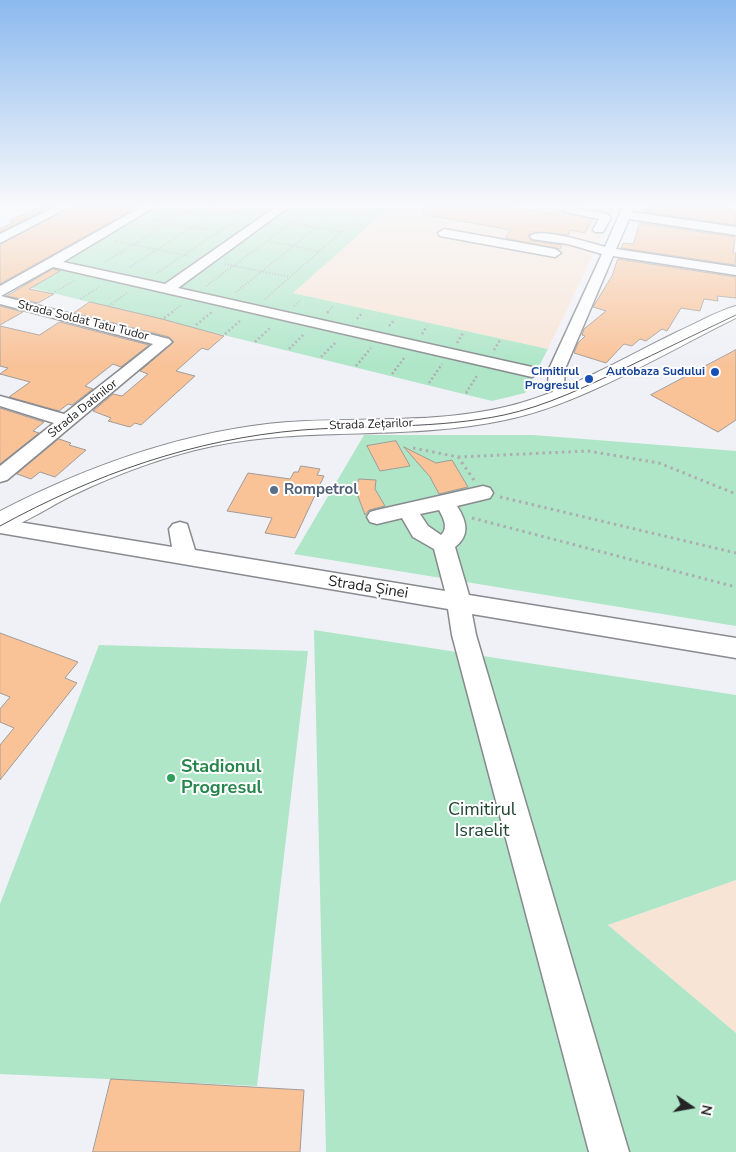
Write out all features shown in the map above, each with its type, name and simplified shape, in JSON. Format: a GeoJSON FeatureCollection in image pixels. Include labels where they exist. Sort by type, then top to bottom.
{"type":"FeatureCollection","features":[{"type":"Feature","properties":{"kind":"main road","name":"Strada Zețarilor"},"geometry":{"type":"LineString","coordinates":[[0,522],[40,500],[111,470],[142,459],[219,440],[285,429],[470,420],[519,410],[564,395],[736,311]]}},
{"type":"Feature","properties":{"kind":"street"},"geometry":{"type":"LineString","coordinates":[[0,292],[58,260]]}},
{"type":"Feature","properties":{"kind":"street"},"geometry":{"type":"LineString","coordinates":[[167,289],[209,260]]}},
{"type":"Feature","properties":{"kind":"street"},"geometry":{"type":"LineString","coordinates":[[564,395],[556,385],[556,369],[606,260]]}},
{"type":"Feature","properties":{"kind":"street"},"geometry":{"type":"LineString","coordinates":[[632,260],[736,271]]}},
{"type":"Feature","properties":{"kind":"street"},"geometry":{"type":"LineString","coordinates":[[52,263],[532,372]]}},
{"type":"Feature","properties":{"kind":"street","name":"Strada Soldat Tatu Tudor"},"geometry":{"type":"LineString","coordinates":[[0,300],[164,342]]}},
{"type":"Feature","properties":{"kind":"street","name":"Strada Datinilor"},"geometry":{"type":"LineString","coordinates":[[0,476],[164,342]]}},
{"type":"Feature","properties":{"kind":"street"},"geometry":{"type":"LineString","coordinates":[[0,400],[68,421]]}},
{"type":"Feature","properties":{"kind":"street"},"geometry":{"type":"LineString","coordinates":[[377,516],[407,509],[448,507],[483,493]]}},
{"type":"Feature","properties":{"kind":"street"},"geometry":{"type":"LineString","coordinates":[[444,544],[453,537],[457,530],[456,521],[448,507]]}},
{"type":"Feature","properties":{"kind":"street"},"geometry":{"type":"LineString","coordinates":[[407,509],[420,532],[426,538],[444,544]]}},
{"type":"Feature","properties":{"kind":"street","name":"Strada Șinei"},"geometry":{"type":"LineString","coordinates":[[0,526],[736,648]]}},
{"type":"Feature","properties":{"kind":"street"},"geometry":{"type":"LineString","coordinates":[[180,529],[185,557]]}},
{"type":"Feature","properties":{"kind":"street"},"geometry":{"type":"LineString","coordinates":[[444,544],[459,602],[464,635],[609,1152]]}},
{"type":"Feature","properties":{"kind":"path"},"geometry":{"type":"LineString","coordinates":[[55,292],[108,260]]}},
{"type":"Feature","properties":{"kind":"path"},"geometry":{"type":"LineString","coordinates":[[81,299],[141,260]]}},
{"type":"Feature","properties":{"kind":"path"},"geometry":{"type":"LineString","coordinates":[[109,306],[177,260]]}},
{"type":"Feature","properties":{"kind":"path"},"geometry":{"type":"LineString","coordinates":[[164,318],[242,260]]}},
{"type":"Feature","properties":{"kind":"path"},"geometry":{"type":"LineString","coordinates":[[196,326],[276,260]]}},
{"type":"Feature","properties":{"kind":"path"},"geometry":{"type":"LineString","coordinates":[[225,334],[310,260]]}},
{"type":"Feature","properties":{"kind":"path"},"geometry":{"type":"LineString","coordinates":[[413,448],[458,457],[588,450],[659,463],[736,494]]}},
{"type":"Feature","properties":{"kind":"path"},"geometry":{"type":"LineString","coordinates":[[458,457],[483,493],[736,552]]}},
{"type":"Feature","properties":{"kind":"path"},"geometry":{"type":"LineString","coordinates":[[448,507],[736,587]]}},
{"type":"Feature","properties":{"kind":"shaded area"},"geometry":{"type":"Polygon","coordinates":[[[330,260],[590,260],[548,349],[292,293],[330,260]]]}},
{"type":"Feature","properties":{"kind":"shaded area"},"geometry":{"type":"Polygon","coordinates":[[[736,880],[736,1033],[608,925],[736,880]]]}},
{"type":"Feature","properties":{"kind":"green space"},"geometry":{"type":"Polygon","coordinates":[[[64,260],[330,260],[293,293],[548,349],[525,393],[492,401],[20,285],[64,260]]]}},
{"type":"Feature","properties":{"kind":"green space"},"geometry":{"type":"Polygon","coordinates":[[[364,435],[533,435],[736,451],[736,626],[294,554],[364,435]]]}},
{"type":"Feature","properties":{"kind":"green space","name":"Cimitirul Israelit"},"geometry":{"type":"Polygon","coordinates":[[[314,630],[736,695],[736,880],[608,925],[736,1033],[736,1152],[326,1152],[314,630]]]}},
{"type":"Feature","properties":{"kind":"green space","name":"Stadionul Progresul"},"geometry":{"type":"Polygon","coordinates":[[[99,645],[308,651],[257,1086],[0,1074],[0,904],[99,645]]]}},
{"type":"Feature","properties":{"kind":"building"},"geometry":{"type":"Polygon","coordinates":[[[0,260],[43,260],[0,284],[0,260]]]}},
{"type":"Feature","properties":{"kind":"building"},"geometry":{"type":"Polygon","coordinates":[[[618,260],[623,260],[736,277],[736,298],[717,296],[718,301],[704,299],[700,311],[681,308],[667,331],[662,329],[646,341],[640,339],[632,346],[624,344],[606,363],[574,353],[578,343],[585,336],[582,335],[584,329],[606,311],[593,307],[612,276],[618,260]]]}},
{"type":"Feature","properties":{"kind":"building"},"geometry":{"type":"Polygon","coordinates":[[[700,260],[735,260],[735,265],[700,260]]]}},
{"type":"Feature","properties":{"kind":"building"},"geometry":{"type":"Polygon","coordinates":[[[53,269],[60,271],[29,289],[54,294],[38,303],[7,296],[53,269]]]}},
{"type":"Feature","properties":{"kind":"building"},"geometry":{"type":"Polygon","coordinates":[[[90,302],[224,336],[208,350],[202,348],[176,371],[195,376],[141,425],[135,423],[130,427],[108,421],[111,418],[93,411],[113,394],[122,396],[148,374],[140,371],[174,342],[169,337],[74,313],[90,302]]]}},
{"type":"Feature","properties":{"kind":"building"},"geometry":{"type":"Polygon","coordinates":[[[0,306],[23,312],[0,325],[0,306]]]}},
{"type":"Feature","properties":{"kind":"building"},"geometry":{"type":"Polygon","coordinates":[[[60,322],[149,345],[121,367],[113,364],[85,386],[93,389],[72,405],[68,404],[59,411],[9,397],[30,382],[0,374],[8,368],[0,366],[0,326],[39,335],[60,322]]]}},
{"type":"Feature","properties":{"kind":"building","name":"Autobaza Sudului"},"geometry":{"type":"Polygon","coordinates":[[[736,350],[736,420],[718,432],[651,395],[736,350]]]}},
{"type":"Feature","properties":{"kind":"building"},"geometry":{"type":"Polygon","coordinates":[[[0,408],[44,422],[33,431],[39,433],[0,464],[0,408]]]}},
{"type":"Feature","properties":{"kind":"building"},"geometry":{"type":"Polygon","coordinates":[[[59,439],[71,443],[69,445],[86,450],[55,477],[40,472],[31,479],[17,474],[59,439]]]}},
{"type":"Feature","properties":{"kind":"building"},"geometry":{"type":"Polygon","coordinates":[[[396,441],[410,466],[380,471],[367,446],[396,441]]]}},
{"type":"Feature","properties":{"kind":"building"},"geometry":{"type":"Polygon","coordinates":[[[404,447],[436,463],[452,460],[468,487],[439,494],[430,477],[404,447]]]}},
{"type":"Feature","properties":{"kind":"building"},"geometry":{"type":"Polygon","coordinates":[[[301,466],[320,469],[317,475],[324,476],[295,538],[265,533],[272,518],[227,511],[248,473],[290,479],[294,472],[298,472],[301,466]]]}},
{"type":"Feature","properties":{"kind":"building"},"geometry":{"type":"Polygon","coordinates":[[[359,479],[376,480],[375,489],[385,506],[369,510],[365,515],[356,491],[359,479]]]}},
{"type":"Feature","properties":{"kind":"building"},"geometry":{"type":"Polygon","coordinates":[[[0,633],[78,662],[65,678],[77,683],[0,780],[0,745],[14,728],[0,722],[0,709],[10,697],[0,693],[0,633]]]}},
{"type":"Feature","properties":{"kind":"building"},"geometry":{"type":"Polygon","coordinates":[[[111,1079],[304,1090],[300,1152],[93,1152],[111,1079]]]}},
{"type":"Feature","properties":{"kind":"tram line"},"geometry":{"type":"LineString","coordinates":[[0,526],[72,490],[109,475],[146,462],[223,441],[327,428],[454,423],[520,411],[580,389],[736,315]]}},
{"type":"Feature","properties":{"kind":"place","name":"Autobaza Sudului"},"geometry":{"type":"Point","coordinates":[715,372]}},
{"type":"Feature","properties":{"kind":"place","name":"Cimitirul Progresul"},"geometry":{"type":"Point","coordinates":[589,379]}},
{"type":"Feature","properties":{"kind":"place","name":"Rompetrol"},"geometry":{"type":"Point","coordinates":[274,490]}},
{"type":"Feature","properties":{"kind":"place","name":"Stadionul Progresul"},"geometry":{"type":"Point","coordinates":[171,778]}}]}
